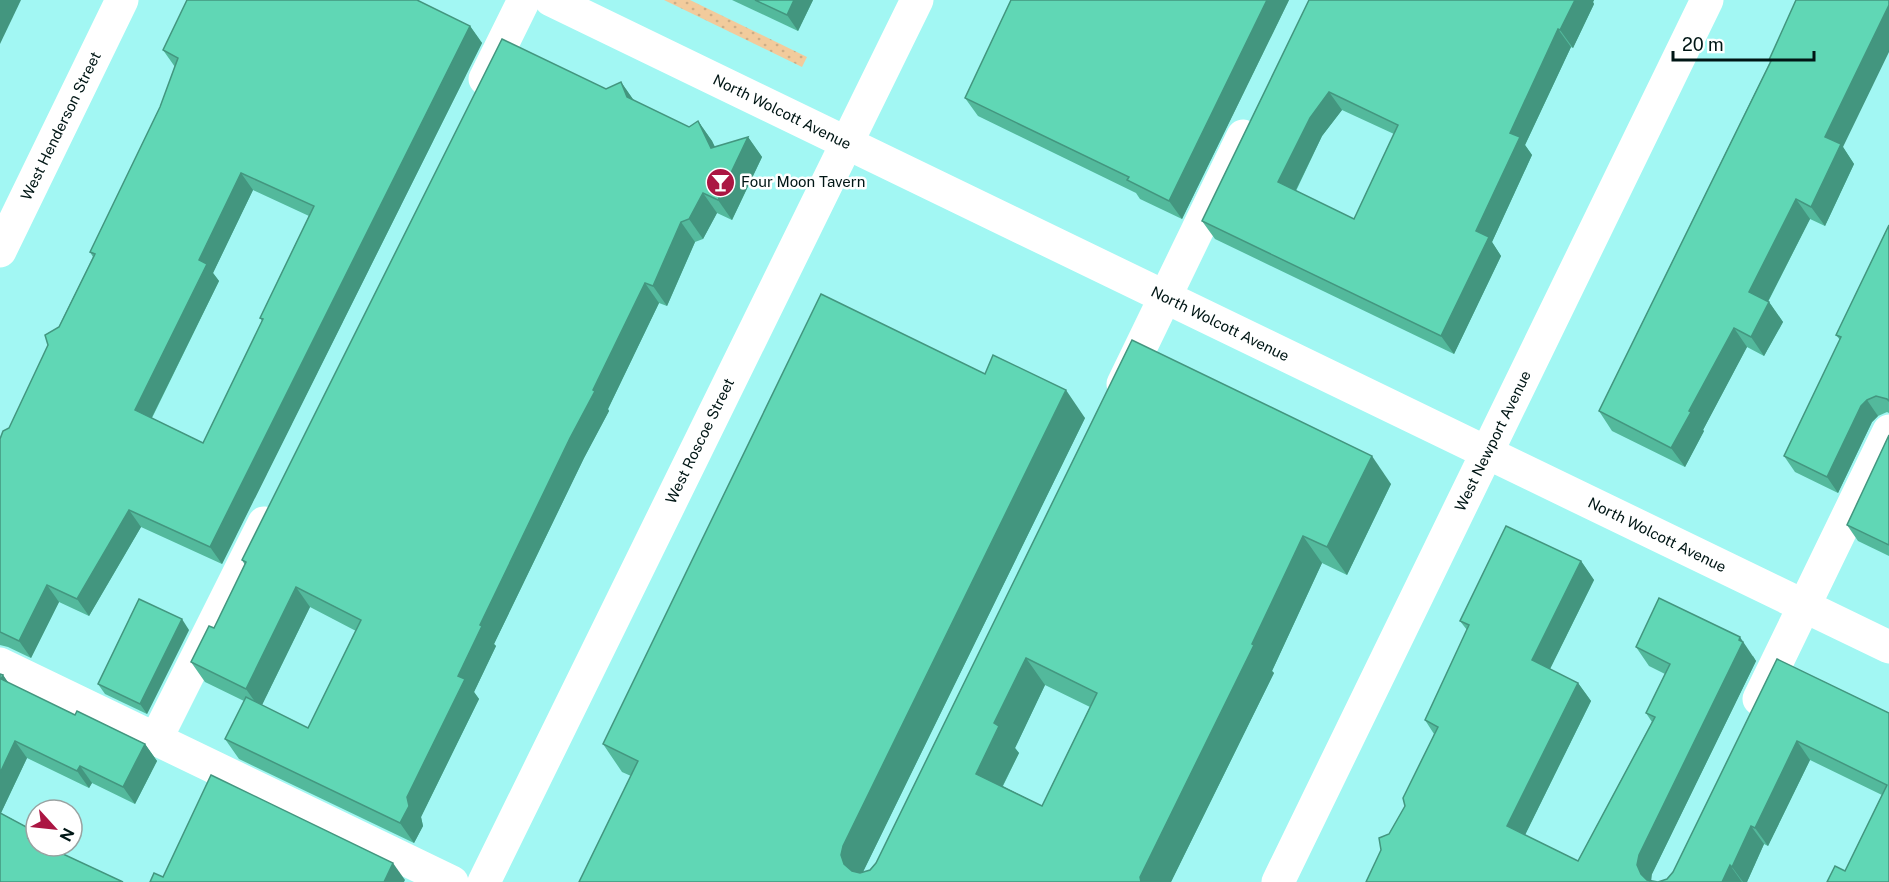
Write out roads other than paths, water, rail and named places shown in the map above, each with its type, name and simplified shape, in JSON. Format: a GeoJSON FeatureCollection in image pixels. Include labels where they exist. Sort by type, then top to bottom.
{"type":"FeatureCollection","features":[{"type":"Feature","properties":{"kind":"street","name":"West Henderson Street"},"geometry":{"type":"LineString","coordinates":[[0,251],[122,0]]}},
{"type":"Feature","properties":{"kind":"street"},"geometry":{"type":"LineString","coordinates":[[474,102],[524,0]]}},
{"type":"Feature","properties":{"kind":"street","name":"North Wolcott Avenue"},"geometry":{"type":"LineString","coordinates":[[550,0],[1889,647]]}},
{"type":"Feature","properties":{"kind":"street","name":"West Roscoe Street"},"geometry":{"type":"LineString","coordinates":[[484,882],[917,0]]}},
{"type":"Feature","properties":{"kind":"street","name":"West Newport Avenue"},"geometry":{"type":"LineString","coordinates":[[1278,882],[1707,0]]}},
{"type":"Feature","properties":{"kind":"street"},"geometry":{"type":"LineString","coordinates":[[1110,410],[1258,107]]}},
{"type":"Feature","properties":{"kind":"street"},"geometry":{"type":"LineString","coordinates":[[1747,722],[1889,430]]}},
{"type":"Feature","properties":{"kind":"street"},"geometry":{"type":"LineString","coordinates":[[156,739],[278,495]]}},
{"type":"Feature","properties":{"kind":"street"},"geometry":{"type":"LineString","coordinates":[[0,664],[452,882]]}},
{"type":"Feature","properties":{"kind":"place","name":"Four Moon Tavern"},"geometry":{"type":"Point","coordinates":[720,182]}}]}
